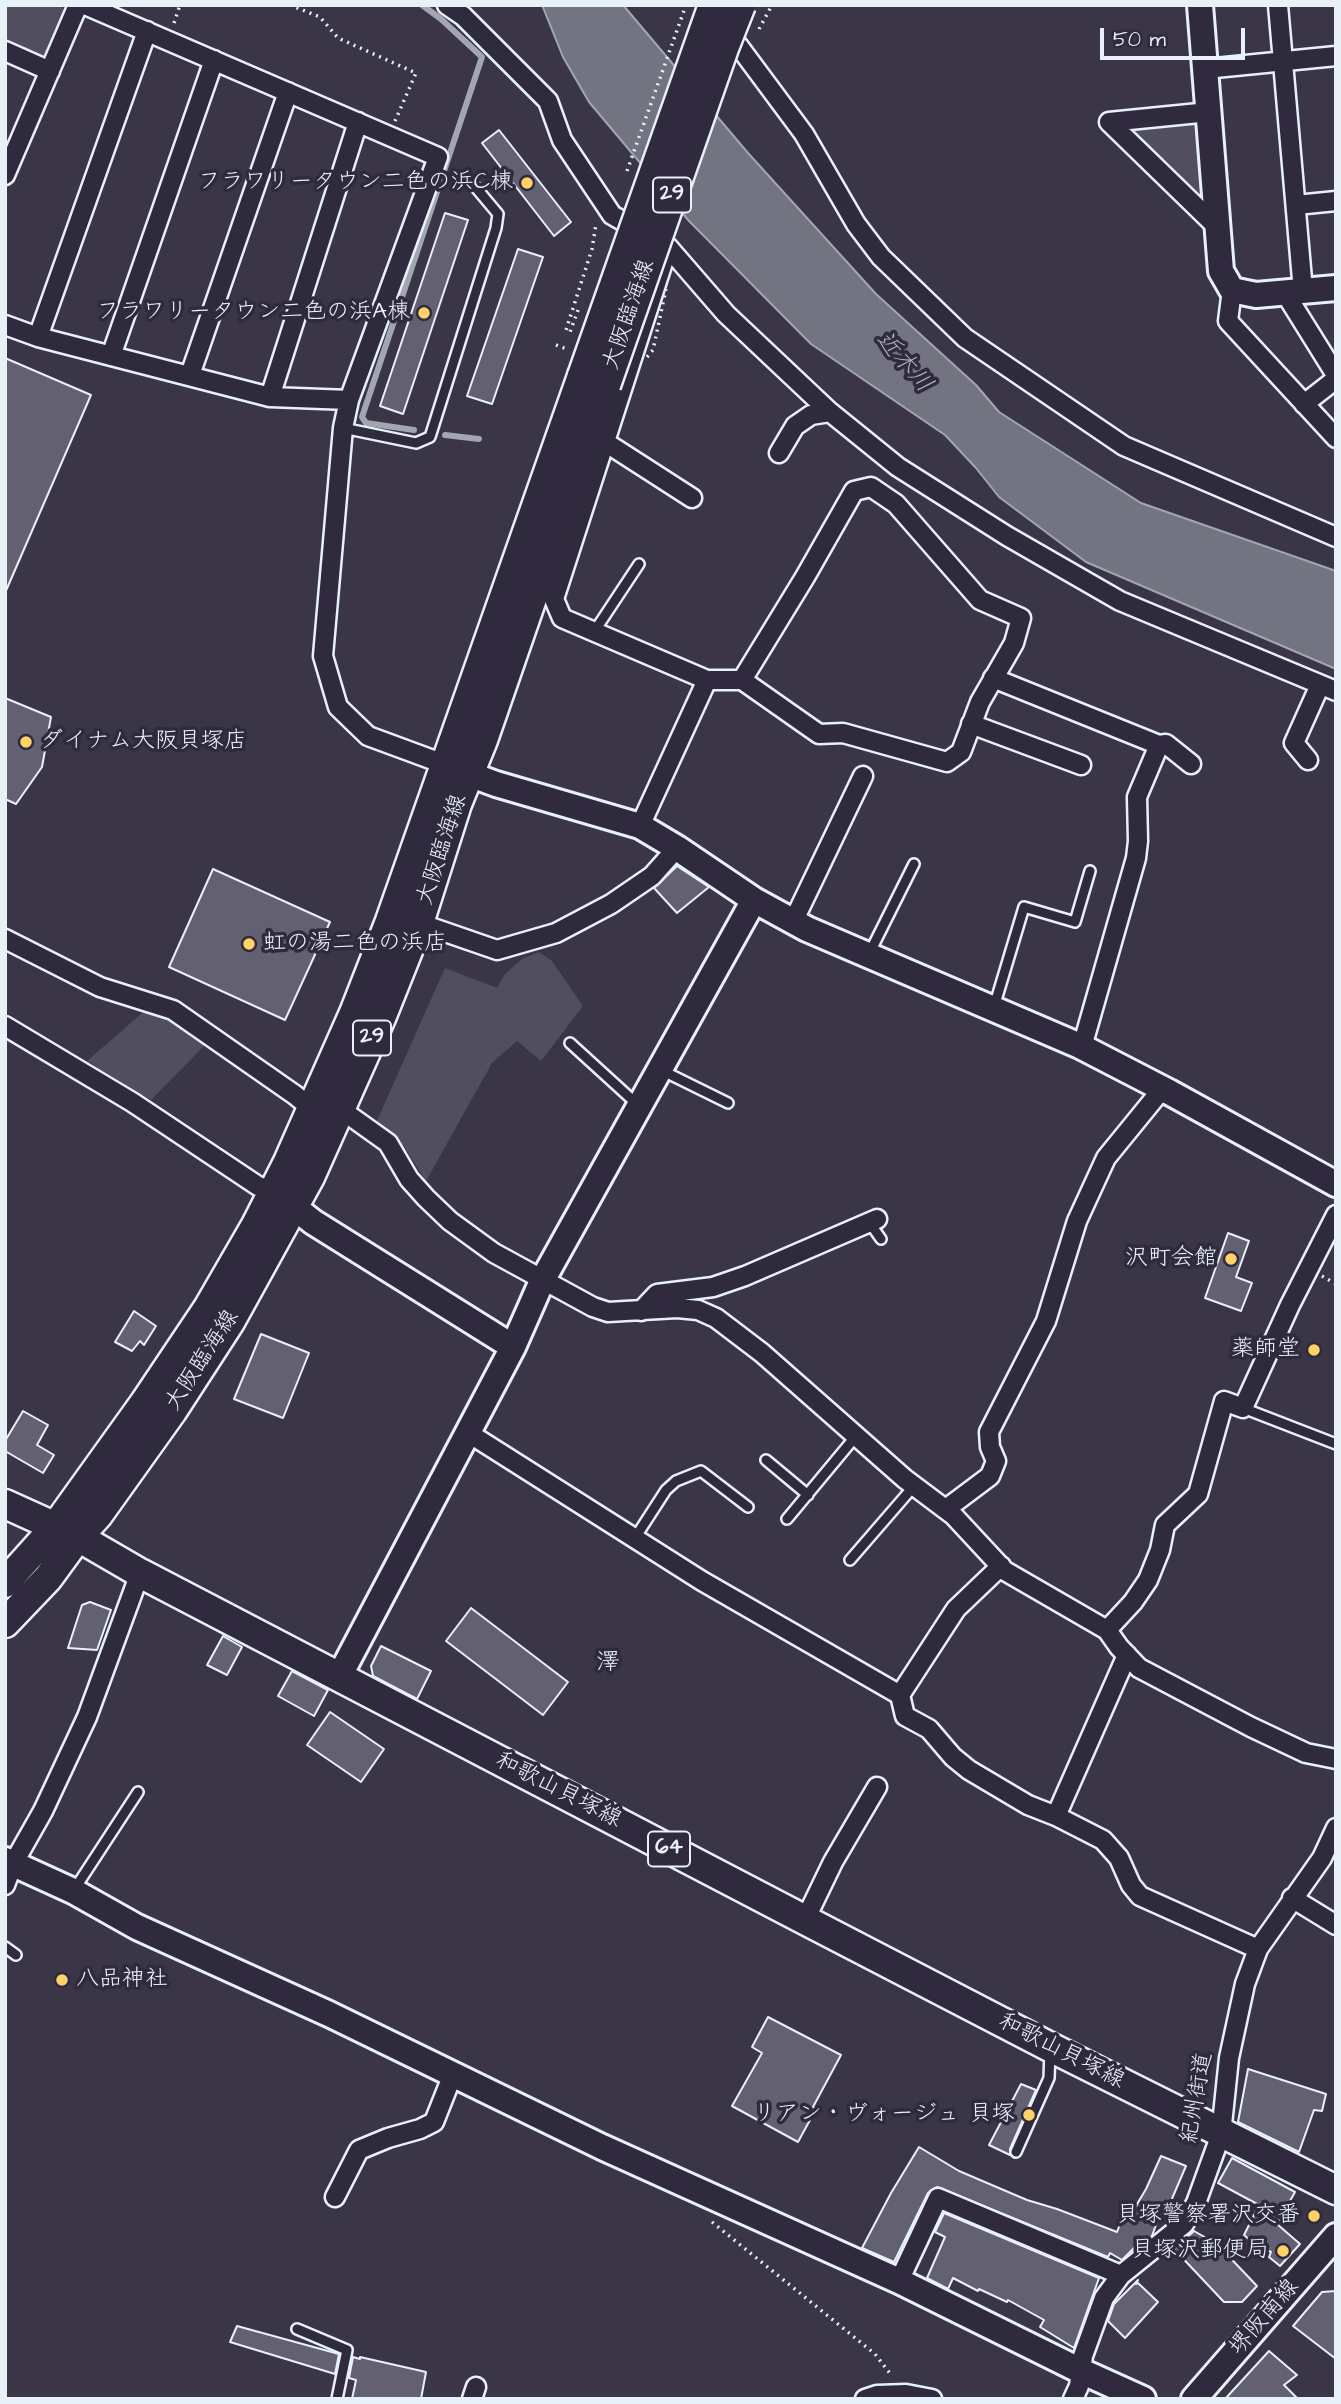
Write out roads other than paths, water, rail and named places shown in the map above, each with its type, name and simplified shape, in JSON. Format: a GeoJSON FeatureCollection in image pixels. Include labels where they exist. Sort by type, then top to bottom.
{"type":"FeatureCollection","features":[{"type":"Feature","properties":{"kind":"main road","name":"大阪臨海線"},"geometry":{"type":"LineString","coordinates":[[5,1583],[67,1531],[105,1505],[230,1322],[283,1199],[310,1177],[326,1109],[354,1013],[390,921],[457,769],[483,740],[713,5]]}},
{"type":"Feature","properties":{"kind":"main road","name":"大阪臨海線"},"geometry":{"type":"LineString","coordinates":[[594,381],[741,5]]}},
{"type":"Feature","properties":{"kind":"main road","name":"大阪臨海線"},"geometry":{"type":"LineString","coordinates":[[326,1109],[381,1018],[419,923],[457,769]]}},
{"type":"Feature","properties":{"kind":"main road","name":"和歌山貝塚線"},"geometry":{"type":"LineString","coordinates":[[5,1504],[67,1531],[140,1573],[338,1677],[1050,2047],[1336,2190]]}},
{"type":"Feature","properties":{"kind":"main road","name":"大阪臨海線"},"geometry":{"type":"LineString","coordinates":[[5,1623],[48,1578],[67,1531]]}},
{"type":"Feature","properties":{"kind":"street"},"geometry":{"type":"LineString","coordinates":[[5,175],[78,5]]}},
{"type":"Feature","properties":{"kind":"street"},"geometry":{"type":"LineString","coordinates":[[85,5],[438,157],[349,400],[343,428],[323,656],[338,707],[368,736],[496,784],[640,826],[793,922],[1082,1047],[1163,1088],[1336,1184]]}},
{"type":"Feature","properties":{"kind":"street"},"geometry":{"type":"LineString","coordinates":[[447,5],[463,16],[548,101],[562,139],[612,215],[668,247],[726,314],[830,412],[898,467],[1007,536],[1120,601],[1328,688],[1294,743],[1308,760]]}},
{"type":"Feature","properties":{"kind":"street"},"geometry":{"type":"LineString","coordinates":[[706,5],[737,41],[804,134],[856,224],[881,257],[965,338],[1124,446],[1336,537]]}},
{"type":"Feature","properties":{"kind":"street"},"geometry":{"type":"LineString","coordinates":[[737,41],[753,5]]}},
{"type":"Feature","properties":{"kind":"street"},"geometry":{"type":"LineString","coordinates":[[1200,5],[1221,271],[1233,290],[1228,321],[1336,438]]}},
{"type":"Feature","properties":{"kind":"street"},"geometry":{"type":"LineString","coordinates":[[1278,5],[1296,205],[1294,292],[1336,377],[1304,404]]}},
{"type":"Feature","properties":{"kind":"street"},"geometry":{"type":"LineString","coordinates":[[38,337],[146,31]]}},
{"type":"Feature","properties":{"kind":"street"},"geometry":{"type":"LineString","coordinates":[[5,51],[50,71]]}},
{"type":"Feature","properties":{"kind":"street"},"geometry":{"type":"LineString","coordinates":[[1205,69],[1336,55]]}},
{"type":"Feature","properties":{"kind":"street"},"geometry":{"type":"LineString","coordinates":[[111,356],[214,60]]}},
{"type":"Feature","properties":{"kind":"street"},"geometry":{"type":"LineString","coordinates":[[190,375],[288,92]]}},
{"type":"Feature","properties":{"kind":"street"},"geometry":{"type":"LineString","coordinates":[[1209,112],[1109,122],[1216,226]]}},
{"type":"Feature","properties":{"kind":"street"},"geometry":{"type":"LineString","coordinates":[[270,397],[358,122]]}},
{"type":"Feature","properties":{"kind":"street"},"geometry":{"type":"LineString","coordinates":[[1296,205],[1336,201]]}},
{"type":"Feature","properties":{"kind":"street"},"geometry":{"type":"LineString","coordinates":[[668,247],[554,599],[562,618],[707,680],[742,680],[819,734],[843,733],[947,762],[961,752],[980,702],[1014,643],[1021,618],[980,600],[897,504],[871,487],[854,491],[805,578],[742,680]]}},
{"type":"Feature","properties":{"kind":"street"},"geometry":{"type":"LineString","coordinates":[[1233,290],[1255,295],[1336,288]]}},
{"type":"Feature","properties":{"kind":"street"},"geometry":{"type":"LineString","coordinates":[[5,325],[38,337],[270,397],[349,400]]}},
{"type":"Feature","properties":{"kind":"street"},"geometry":{"type":"LineString","coordinates":[[779,453],[795,426],[811,415],[830,412]]}},
{"type":"Feature","properties":{"kind":"street"},"geometry":{"type":"LineString","coordinates":[[605,442],[692,498]]}},
{"type":"Feature","properties":{"kind":"street"},"geometry":{"type":"LineString","coordinates":[[993,678],[1159,746],[1166,744],[1191,764]]}},
{"type":"Feature","properties":{"kind":"street"},"geometry":{"type":"LineString","coordinates":[[640,826],[707,680]]}},
{"type":"Feature","properties":{"kind":"street"},"geometry":{"type":"LineString","coordinates":[[971,724],[1081,765]]}},
{"type":"Feature","properties":{"kind":"street"},"geometry":{"type":"LineString","coordinates":[[1082,1047],[1136,858],[1137,796],[1159,746]]}},
{"type":"Feature","properties":{"kind":"street"},"geometry":{"type":"LineString","coordinates":[[793,922],[863,776]]}},
{"type":"Feature","properties":{"kind":"street"},"geometry":{"type":"LineString","coordinates":[[419,923],[497,950],[556,933],[611,904],[652,876],[677,848]]}},
{"type":"Feature","properties":{"kind":"street"},"geometry":{"type":"LineString","coordinates":[[338,1677],[513,1346],[542,1281],[754,900]]}},
{"type":"Feature","properties":{"kind":"street"},"geometry":{"type":"LineString","coordinates":[[5,939],[100,986],[173,1010],[295,1095],[388,1143],[410,1179],[450,1221],[494,1253],[542,1281],[608,1312],[677,1308],[698,1310],[716,1318],[762,1353],[914,1486],[946,1509],[1005,1571],[1107,1630],[1139,1668],[1306,1753],[1336,1759]]}},
{"type":"Feature","properties":{"kind":"street"},"geometry":{"type":"LineString","coordinates":[[5,1026],[132,1102],[258,1186],[283,1199],[313,1222],[513,1346]]}},
{"type":"Feature","properties":{"kind":"street"},"geometry":{"type":"LineString","coordinates":[[946,1509],[990,1476],[996,1461],[990,1447],[989,1432],[1046,1321],[1077,1221],[1106,1158],[1163,1088]]}},
{"type":"Feature","properties":{"kind":"street"},"geometry":{"type":"LineString","coordinates":[[1107,1630],[1133,1602],[1148,1580],[1160,1550],[1165,1525],[1198,1494],[1224,1401],[1244,1408],[1290,1305],[1336,1215]]}},
{"type":"Feature","properties":{"kind":"street"},"geometry":{"type":"LineString","coordinates":[[640,1311],[657,1294],[713,1287],[745,1276],[873,1220]]}},
{"type":"Feature","properties":{"kind":"street"},"geometry":{"type":"LineString","coordinates":[[467,1432],[702,1581],[900,1695]]}},
{"type":"Feature","properties":{"kind":"street"},"geometry":{"type":"LineString","coordinates":[[1001,1566],[956,1609],[900,1695],[905,1716],[929,1729],[953,1757],[969,1770],[1028,1805],[1103,1840],[1119,1858],[1131,1885],[1140,1896],[1258,1949]]}},
{"type":"Feature","properties":{"kind":"street"},"geometry":{"type":"LineString","coordinates":[[140,1573],[87,1717],[43,1811],[8,1870],[74,1891],[137,1927],[250,1977],[602,2147],[900,2281],[1143,2399]]}},
{"type":"Feature","properties":{"kind":"street"},"geometry":{"type":"LineString","coordinates":[[1056,1816],[1127,1656]]}},
{"type":"Feature","properties":{"kind":"street"},"geometry":{"type":"LineString","coordinates":[[806,1920],[833,1862],[877,1787]]}},
{"type":"Feature","properties":{"kind":"street","name":"紀州街道"},"geometry":{"type":"LineString","coordinates":[[1073,2399],[1079,2386],[1083,2356],[1104,2298],[1121,2275],[1184,2224],[1196,2203],[1221,2134],[1229,2058],[1245,1984],[1258,1949],[1322,1858],[1336,1828]]}},
{"type":"Feature","properties":{"kind":"street"},"geometry":{"type":"LineString","coordinates":[[1292,1898],[1336,1925]]}},
{"type":"Feature","properties":{"kind":"street"},"geometry":{"type":"LineString","coordinates":[[335,2197],[359,2150],[434,2122],[453,2074]]}},
{"type":"Feature","properties":{"kind":"street"},"geometry":{"type":"LineString","coordinates":[[900,2281],[938,2198],[1121,2275]]}},
{"type":"Feature","properties":{"kind":"street","name":"堺阪南線"},"geometry":{"type":"LineString","coordinates":[[1194,2399],[1336,2236]]}},
{"type":"Feature","properties":{"kind":"street"},"geometry":{"type":"LineString","coordinates":[[865,2399],[877,2395],[906,2394],[931,2399]]}},
{"type":"Feature","properties":{"kind":"lane"},"geometry":{"type":"LineString","coordinates":[[343,428],[416,443],[430,437],[496,228],[498,214],[472,183]]}},
{"type":"Feature","properties":{"kind":"lane"},"geometry":{"type":"LineString","coordinates":[[594,632],[639,564]]}},
{"type":"Feature","properties":{"kind":"lane"},"geometry":{"type":"LineString","coordinates":[[868,955],[914,864]]}},
{"type":"Feature","properties":{"kind":"lane"},"geometry":{"type":"LineString","coordinates":[[994,1009],[1024,907],[1075,922],[1090,871]]}},
{"type":"Feature","properties":{"kind":"lane"},"geometry":{"type":"LineString","coordinates":[[570,1043],[639,1106]]}},
{"type":"Feature","properties":{"kind":"lane"},"geometry":{"type":"LineString","coordinates":[[660,1069],[728,1103]]}},
{"type":"Feature","properties":{"kind":"lane"},"geometry":{"type":"LineString","coordinates":[[873,1220],[881,1239]]}},
{"type":"Feature","properties":{"kind":"lane"},"geometry":{"type":"LineString","coordinates":[[1244,1408],[1336,1444]]}},
{"type":"Feature","properties":{"kind":"lane"},"geometry":{"type":"LineString","coordinates":[[787,1519],[856,1436]]}},
{"type":"Feature","properties":{"kind":"lane"},"geometry":{"type":"LineString","coordinates":[[766,1460],[808,1494]]}},
{"type":"Feature","properties":{"kind":"lane"},"geometry":{"type":"LineString","coordinates":[[635,1538],[666,1490],[676,1481],[701,1471],[748,1507]]}},
{"type":"Feature","properties":{"kind":"lane"},"geometry":{"type":"LineString","coordinates":[[850,1560],[914,1486]]}},
{"type":"Feature","properties":{"kind":"lane"},"geometry":{"type":"LineString","coordinates":[[74,1891],[138,1792]]}},
{"type":"Feature","properties":{"kind":"lane"},"geometry":{"type":"LineString","coordinates":[[5,1947],[16,1955]]}},
{"type":"Feature","properties":{"kind":"lane"},"geometry":{"type":"LineString","coordinates":[[1016,2152],[1049,2078],[1050,2047]]}},
{"type":"Feature","properties":{"kind":"lane"},"geometry":{"type":"LineString","coordinates":[[297,2329],[347,2350],[337,2399]]}},
{"type":"Feature","properties":{"kind":"water","name":"近木川"},"geometry":{"type":"Polygon","coordinates":[[[542,5],[623,5],[748,153],[876,294],[976,385],[999,412],[1141,503],[1336,571],[1336,669],[1086,562],[999,497],[945,435],[811,344],[689,221],[589,102],[563,57],[542,5]]]}},
{"type":"Feature","properties":{"kind":"waterway"},"geometry":{"type":"LineString","coordinates":[[414,430],[366,423],[362,417],[482,57],[422,5]]}},
{"type":"Feature","properties":{"kind":"waterway"},"geometry":{"type":"LineString","coordinates":[[445,435],[479,439]]}},
{"type":"Feature","properties":{"kind":"place","name":"フラワリータウン二色の浜C棟"},"geometry":{"type":"Point","coordinates":[527,183]}},
{"type":"Feature","properties":{"kind":"place","name":"フラワリータウン二色の浜A棟"},"geometry":{"type":"Point","coordinates":[424,313]}},
{"type":"Feature","properties":{"kind":"place","name":"ダイナム大阪貝塚店"},"geometry":{"type":"Point","coordinates":[26,742]}},
{"type":"Feature","properties":{"kind":"place","name":"虹の湯二色の浜店"},"geometry":{"type":"Point","coordinates":[249,944]}},
{"type":"Feature","properties":{"kind":"place","name":"沢町会館"},"geometry":{"type":"Point","coordinates":[1231,1259]}},
{"type":"Feature","properties":{"kind":"place","name":"薬師堂"},"geometry":{"type":"Point","coordinates":[1314,1350]}},
{"type":"Feature","properties":{"kind":"place","name":"八品神社"},"geometry":{"type":"Point","coordinates":[62,1980]}},
{"type":"Feature","properties":{"kind":"place","name":"リアン・ヴォージュ 貝塚"},"geometry":{"type":"Point","coordinates":[1029,2115]}},
{"type":"Feature","properties":{"kind":"place","name":"貝塚警察署沢交番"},"geometry":{"type":"Point","coordinates":[1314,2216]}},
{"type":"Feature","properties":{"kind":"place","name":"貝塚沢郵便局"},"geometry":{"type":"Point","coordinates":[1283,2251]}},
{"type":"Feature","properties":{"kind":"district","name":"澤"},"geometry":{"type":"Point","coordinates":[608,1664]}}]}
